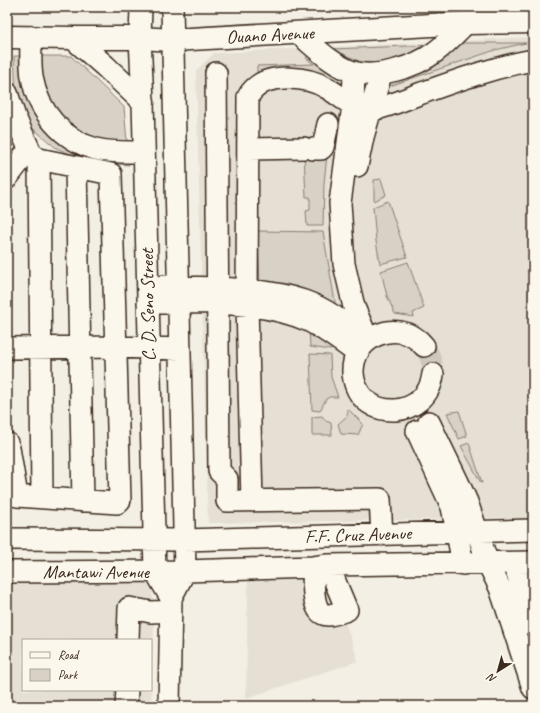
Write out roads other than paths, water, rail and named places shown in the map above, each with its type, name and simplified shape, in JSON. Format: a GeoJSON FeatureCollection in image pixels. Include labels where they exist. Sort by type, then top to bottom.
{"type":"FeatureCollection","features":[{"type":"Feature","properties":{"kind":"highway","name":"Ouano Avenue"},"geometry":{"type":"LineString","coordinates":[[7,37],[140,38],[173,40],[466,23],[533,22]]}},
{"type":"Feature","properties":{"kind":"highway"},"geometry":{"type":"LineString","coordinates":[[73,38],[143,102]]}},
{"type":"Feature","properties":{"kind":"street","name":"C. D. Seno Street"},"geometry":{"type":"LineString","coordinates":[[141,7],[140,38],[143,102],[154,539],[156,571],[171,605]]}},
{"type":"Feature","properties":{"kind":"street","name":"C. D. Seno Street"},"geometry":{"type":"LineString","coordinates":[[169,706],[171,605],[185,571],[172,7]]}},
{"type":"Feature","properties":{"kind":"street"},"geometry":{"type":"LineString","coordinates":[[298,33],[334,62],[354,72],[381,74],[405,68],[434,53],[466,23]]}},
{"type":"Feature","properties":{"kind":"street"},"geometry":{"type":"LineString","coordinates":[[31,37],[32,75],[34,88],[39,101],[53,123],[62,132],[94,148],[107,151],[144,152]]}},
{"type":"Feature","properties":{"kind":"street"},"geometry":{"type":"LineString","coordinates":[[248,149],[321,149],[323,147],[334,106],[354,104],[433,89],[501,67],[533,60]]}},
{"type":"Feature","properties":{"kind":"street"},"geometry":{"type":"LineString","coordinates":[[354,72],[357,165],[353,213],[357,265],[367,342],[353,371],[358,389],[363,397],[378,408],[417,416],[458,482],[467,531],[463,564]]}},
{"type":"Feature","properties":{"kind":"street"},"geometry":{"type":"LineString","coordinates":[[216,73],[219,471],[226,479],[227,501],[380,499],[382,535]]}},
{"type":"Feature","properties":{"kind":"street"},"geometry":{"type":"LineString","coordinates":[[354,104],[381,74]]}},
{"type":"Feature","properties":{"kind":"street"},"geometry":{"type":"LineString","coordinates":[[252,501],[247,292],[248,97],[253,89],[264,82],[282,78],[304,79],[326,87],[354,104]]}},
{"type":"Feature","properties":{"kind":"street"},"geometry":{"type":"LineString","coordinates":[[216,100],[225,91],[232,90],[240,92],[248,97]]}},
{"type":"Feature","properties":{"kind":"street"},"geometry":{"type":"LineString","coordinates":[[7,93],[11,117],[25,156],[41,348],[42,497]]}},
{"type":"Feature","properties":{"kind":"street"},"geometry":{"type":"LineString","coordinates":[[7,443],[17,496],[117,503],[120,500],[112,174],[25,156]]}},
{"type":"Feature","properties":{"kind":"street"},"geometry":{"type":"LineString","coordinates":[[7,178],[25,156]]}},
{"type":"Feature","properties":{"kind":"street"},"geometry":{"type":"LineString","coordinates":[[76,167],[83,501]]}},
{"type":"Feature","properties":{"kind":"street"},"geometry":{"type":"LineString","coordinates":[[148,294],[179,295],[217,291],[247,292],[281,311],[308,321],[334,336],[367,342],[386,332],[396,331],[414,337],[424,346]]}},
{"type":"Feature","properties":{"kind":"street"},"geometry":{"type":"LineString","coordinates":[[7,348],[116,347],[180,349]]}},
{"type":"Feature","properties":{"kind":"street"},"geometry":{"type":"LineString","coordinates":[[417,416],[424,397],[429,389],[433,374]]}},
{"type":"Feature","properties":{"kind":"street"},"geometry":{"type":"LineString","coordinates":[[219,444],[251,445]]}},
{"type":"Feature","properties":{"kind":"street","name":"F.F. Cruz Avenue"},"geometry":{"type":"LineString","coordinates":[[184,540],[533,530]]}},
{"type":"Feature","properties":{"kind":"street"},"geometry":{"type":"LineString","coordinates":[[467,531],[488,563],[500,588],[533,688]]}},
{"type":"Feature","properties":{"kind":"street","name":"Mantawi Avenue"},"geometry":{"type":"LineString","coordinates":[[7,539],[184,540]]}},
{"type":"Feature","properties":{"kind":"street"},"geometry":{"type":"LineString","coordinates":[[523,563],[533,625]]}},
{"type":"Feature","properties":{"kind":"street","name":"F.F. Cruz Avenue"},"geometry":{"type":"LineString","coordinates":[[185,571],[321,566],[523,563]]}},
{"type":"Feature","properties":{"kind":"street","name":"Mantawi Avenue"},"geometry":{"type":"LineString","coordinates":[[7,572],[185,571]]}},
{"type":"Feature","properties":{"kind":"street"},"geometry":{"type":"LineString","coordinates":[[128,639],[129,608],[151,612],[171,605]]}},
{"type":"Feature","properties":{"kind":"street"},"geometry":{"type":"LineString","coordinates":[[126,691],[126,706]]}},
{"type":"Feature","properties":{"kind":"tunnel"},"geometry":{"type":"LineString","coordinates":[[424,346],[431,359],[433,374]]}}]}
